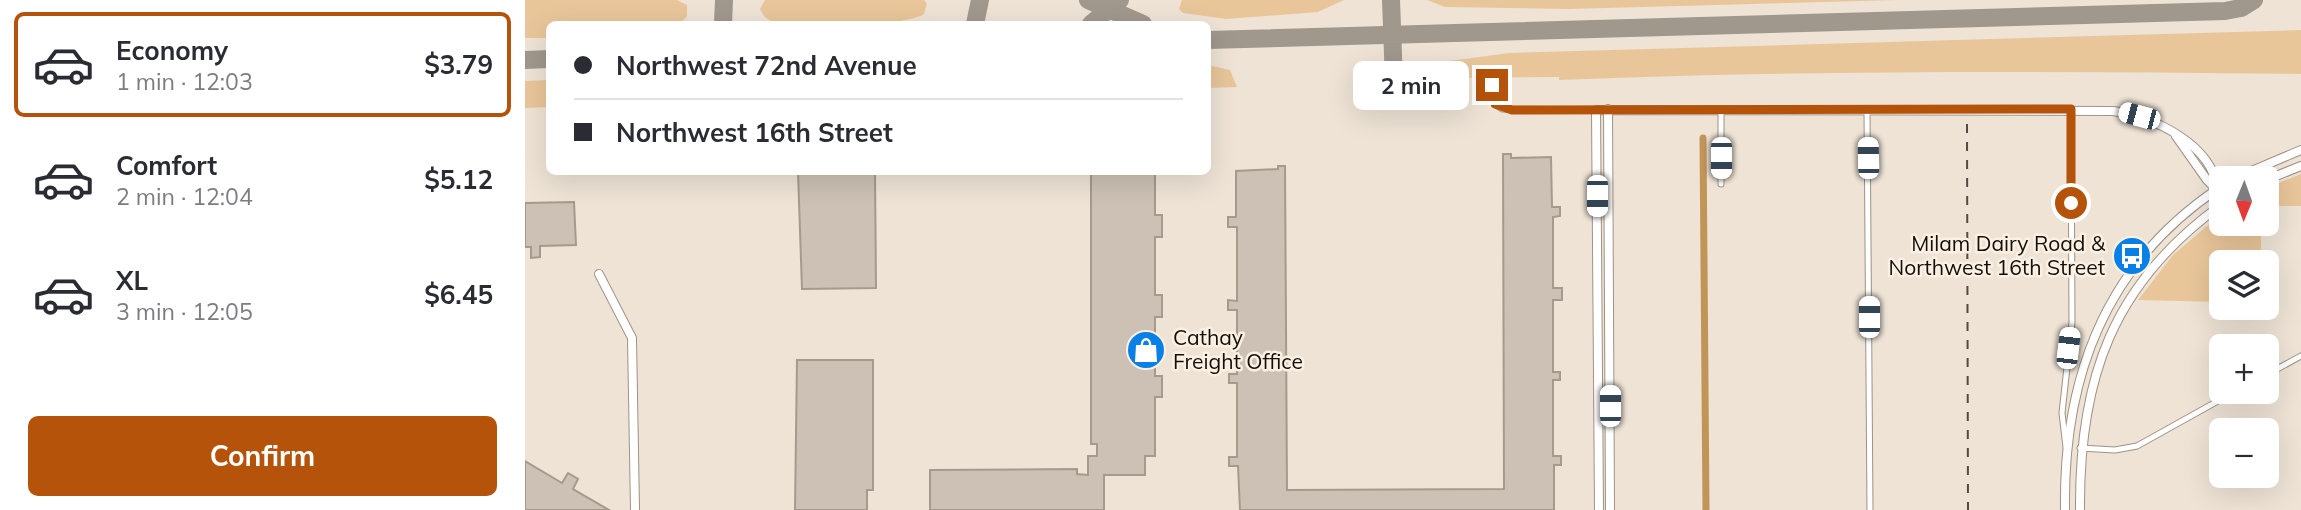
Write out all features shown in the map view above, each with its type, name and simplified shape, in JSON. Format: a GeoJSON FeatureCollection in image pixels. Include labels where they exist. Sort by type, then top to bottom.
{"type":"FeatureCollection","features":[{"type":"Feature","properties":{"kind":"main road"},"geometry":{"type":"LineString","coordinates":[[1608,109],[1610,510]]}},
{"type":"Feature","properties":{"kind":"main road"},"geometry":{"type":"LineString","coordinates":[[1599,510],[1596,110],[2071,109],[2124,112],[2152,121],[2175,133],[2209,182]]}},
{"type":"Feature","properties":{"kind":"main road"},"geometry":{"type":"LineString","coordinates":[[2263,166],[2301,150]]}},
{"type":"Feature","properties":{"kind":"main road"},"geometry":{"type":"LineString","coordinates":[[2279,175],[2301,166]]}},
{"type":"Feature","properties":{"kind":"main road"},"geometry":{"type":"LineString","coordinates":[[2065,509],[2066,447],[2084,364],[2110,302],[2149,248],[2182,216],[2209,198]]}},
{"type":"Feature","properties":{"kind":"main road"},"geometry":{"type":"LineString","coordinates":[[2080,510],[2080,448],[2085,410],[2096,369],[2127,303],[2165,253],[2209,215]]}},
{"type":"Feature","properties":{"kind":"main road"},"geometry":{"type":"LineString","coordinates":[[599,274],[632,338],[635,510]]}},
{"type":"Feature","properties":{"kind":"main road"},"geometry":{"type":"LineString","coordinates":[[2066,447],[2080,448]]}},
{"type":"Feature","properties":{"kind":"street"},"geometry":{"type":"LineString","coordinates":[[1492,85],[1495,104],[1502,109],[1596,110]]}},
{"type":"Feature","properties":{"kind":"street"},"geometry":{"type":"LineString","coordinates":[[1867,109],[1870,510]]}},
{"type":"Feature","properties":{"kind":"street"},"geometry":{"type":"LineString","coordinates":[[2066,447],[2062,421],[2065,369],[2072,322],[2071,109]]}},
{"type":"Feature","properties":{"kind":"street"},"geometry":{"type":"LineString","coordinates":[[1721,110],[1721,184]]}},
{"type":"Feature","properties":{"kind":"street"},"geometry":{"type":"LineString","coordinates":[[2279,367],[2301,356]]}},
{"type":"Feature","properties":{"kind":"street"},"geometry":{"type":"LineString","coordinates":[[2080,448],[2107,450],[2137,446],[2212,404]]}},
{"type":"Feature","properties":{"kind":"shaded area"},"geometry":{"type":"Polygon","coordinates":[[[525,0],[677,0],[687,5],[687,16],[683,21],[546,21],[546,38],[525,38],[525,0]]]}},
{"type":"Feature","properties":{"kind":"shaded area"},"geometry":{"type":"Polygon","coordinates":[[[765,0],[924,0],[927,4],[924,14],[900,21],[771,21],[760,9],[765,0]]]}},
{"type":"Feature","properties":{"kind":"shaded area"},"geometry":{"type":"Polygon","coordinates":[[[1182,0],[1344,0],[1318,12],[1226,19],[1183,13],[1179,9],[1182,0]]]}},
{"type":"Feature","properties":{"kind":"shaded area"},"geometry":{"type":"Polygon","coordinates":[[[1427,0],[1897,0],[1569,9],[1445,7],[1427,0]]]}},
{"type":"Feature","properties":{"kind":"shaded area"},"geometry":{"type":"Polygon","coordinates":[[[2301,30],[2301,74],[1838,73],[1559,80],[1559,77],[1465,78],[1426,83],[1429,69],[1434,63],[1509,53],[2301,30]]]}},
{"type":"Feature","properties":{"kind":"shaded area"},"geometry":{"type":"Polygon","coordinates":[[[1211,66],[1230,70],[1237,87],[1211,88],[1211,66]]]}},
{"type":"Feature","properties":{"kind":"shaded area"},"geometry":{"type":"Polygon","coordinates":[[[546,80],[546,107],[525,108],[525,81],[546,80]]]}},
{"type":"Feature","properties":{"kind":"shaded area"},"geometry":{"type":"Polygon","coordinates":[[[2301,174],[2301,206],[2279,206],[2279,183],[2301,174]]]}},
{"type":"Feature","properties":{"kind":"shaded area"},"geometry":{"type":"Polygon","coordinates":[[[2209,224],[2209,236],[2261,236],[2261,250],[2209,250],[2209,302],[2138,300],[2173,255],[2209,224]]]}},
{"type":"Feature","properties":{"kind":"building"},"geometry":{"type":"Polygon","coordinates":[[[1503,154],[1511,154],[1511,158],[1551,157],[1552,207],[1560,207],[1560,216],[1553,217],[1553,288],[1562,288],[1562,300],[1553,300],[1553,372],[1560,372],[1560,380],[1553,380],[1553,456],[1561,456],[1561,465],[1554,465],[1554,510],[1240,510],[1238,466],[1229,466],[1229,457],[1237,457],[1237,383],[1229,383],[1229,374],[1237,374],[1237,310],[1228,310],[1228,300],[1237,301],[1237,227],[1228,227],[1228,217],[1236,217],[1236,171],[1278,169],[1278,166],[1285,166],[1287,490],[1504,489],[1503,154]]]}},
{"type":"Feature","properties":{"kind":"building"},"geometry":{"type":"Polygon","coordinates":[[[798,175],[875,175],[876,288],[802,289],[798,175]]]}},
{"type":"Feature","properties":{"kind":"building"},"geometry":{"type":"Polygon","coordinates":[[[1091,175],[1155,175],[1155,215],[1162,215],[1162,237],[1155,237],[1155,295],[1162,295],[1162,317],[1155,317],[1155,376],[1162,376],[1162,397],[1155,397],[1155,456],[1145,456],[1145,475],[1104,475],[1104,510],[930,510],[930,470],[1077,469],[1077,474],[1088,475],[1088,456],[1097,456],[1097,444],[1091,444],[1091,175]]]}},
{"type":"Feature","properties":{"kind":"building"},"geometry":{"type":"Polygon","coordinates":[[[574,202],[576,245],[540,246],[540,257],[531,258],[531,247],[525,247],[525,203],[574,202]]]}},
{"type":"Feature","properties":{"kind":"building"},"geometry":{"type":"Polygon","coordinates":[[[797,360],[873,360],[873,490],[867,490],[867,510],[795,510],[797,360]]]}},
{"type":"Feature","properties":{"kind":"building"},"geometry":{"type":"Polygon","coordinates":[[[525,461],[562,483],[568,473],[578,479],[573,489],[609,510],[525,510],[525,461]]]}},
{"type":"Feature","properties":{"kind":"waterway"},"geometry":{"type":"LineString","coordinates":[[1703,138],[1706,510]]}},
{"type":"Feature","properties":{"kind":"taxiway"},"geometry":{"type":"LineString","coordinates":[[723,21],[724,0]]}},
{"type":"Feature","properties":{"kind":"taxiway"},"geometry":{"type":"LineString","coordinates":[[976,21],[980,0]]}},
{"type":"Feature","properties":{"kind":"taxiway"},"geometry":{"type":"LineString","coordinates":[[1088,0],[1136,21]]}},
{"type":"Feature","properties":{"kind":"taxiway"},"geometry":{"type":"LineString","coordinates":[[1095,21],[1120,0]]}},
{"type":"Feature","properties":{"kind":"taxiway"},"geometry":{"type":"LineString","coordinates":[[1391,0],[1394,82]]}},
{"type":"Feature","properties":{"kind":"taxiway"},"geometry":{"type":"LineString","coordinates":[[1211,40],[2225,11],[2241,8],[2254,0]]}},
{"type":"Feature","properties":{"kind":"taxiway"},"geometry":{"type":"LineString","coordinates":[[525,60],[546,59]]}},
{"type":"Feature","properties":{"kind":"railway"},"geometry":{"type":"LineString","coordinates":[[1967,124],[1968,510]]}},
{"type":"Feature","properties":{"kind":"place","name":"Milam Dairy Road & Northwest 16th Street"},"geometry":{"type":"Point","coordinates":[2132,256]}},
{"type":"Feature","properties":{"kind":"place","name":"Cathay Freight Office"},"geometry":{"type":"Point","coordinates":[1146,350]}},
{"type":"Feature","properties":{"kind":"route"},"geometry":{"type":"LineString","coordinates":[[1492,85],[1495,104],[1502,109],[1512,110],[2071,109],[2071,203]]}}]}
